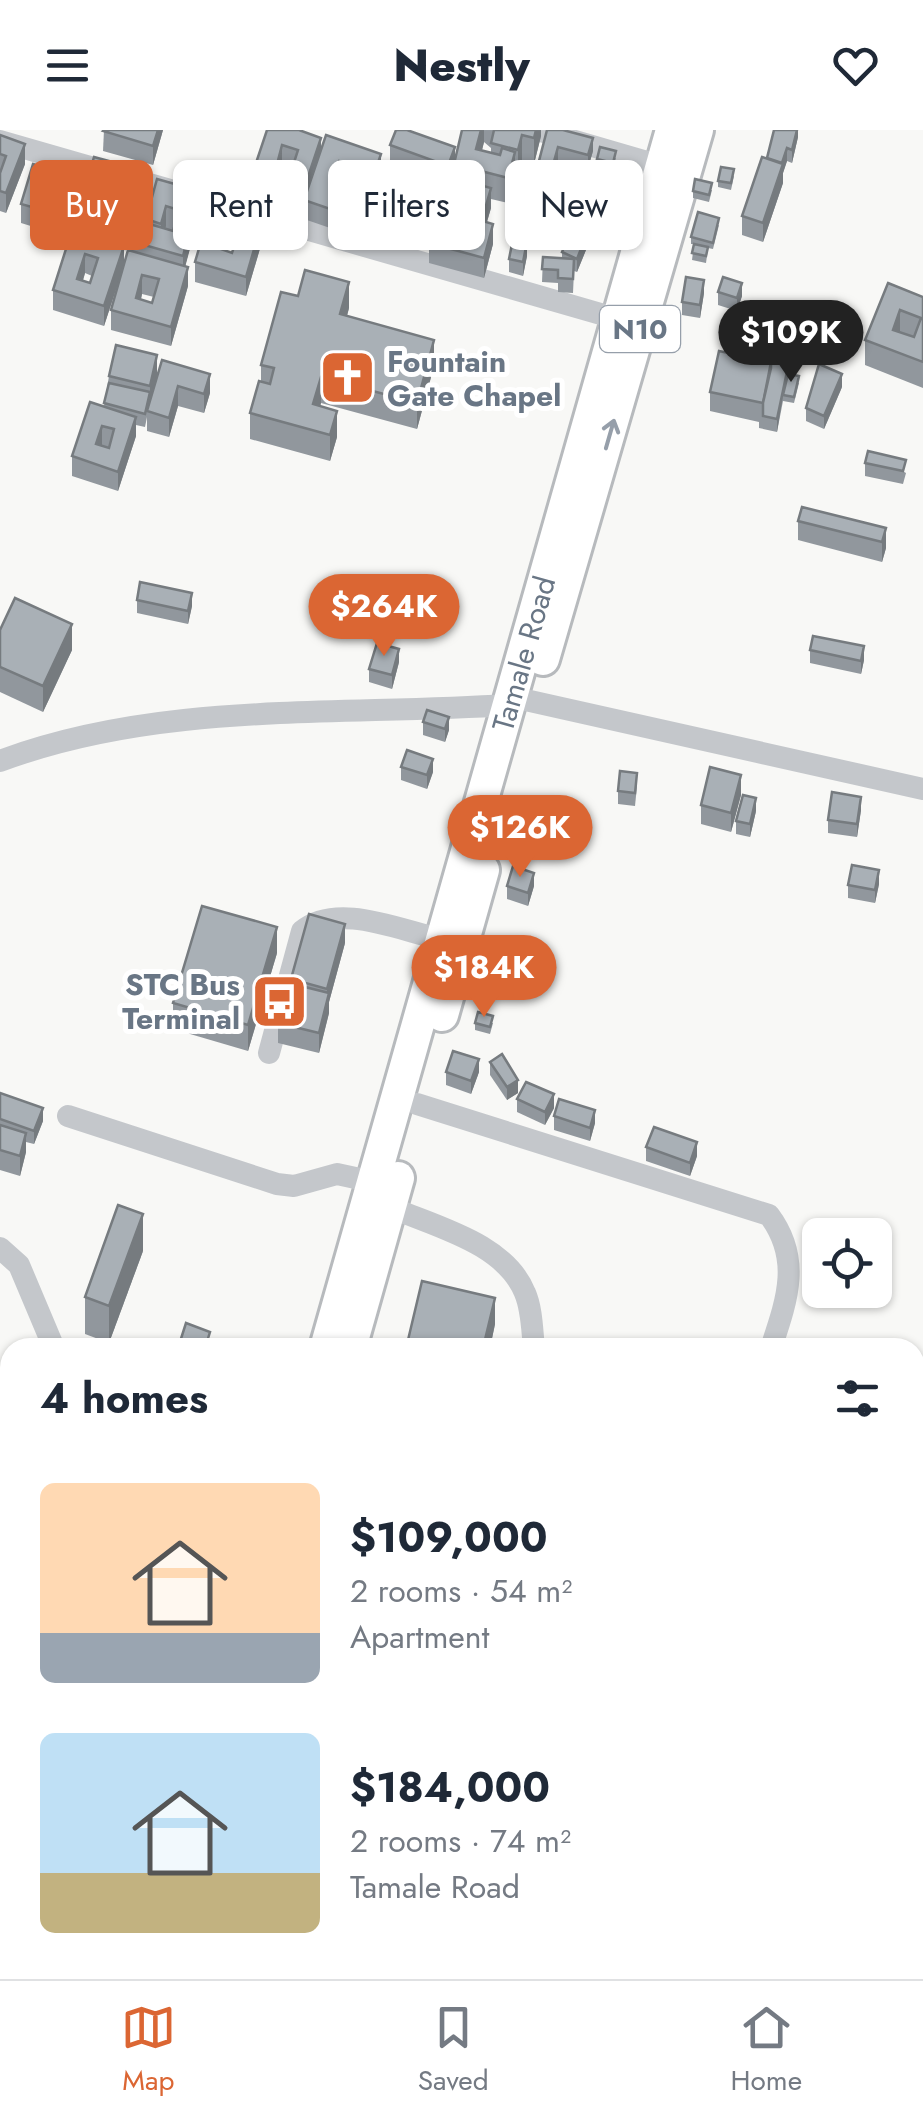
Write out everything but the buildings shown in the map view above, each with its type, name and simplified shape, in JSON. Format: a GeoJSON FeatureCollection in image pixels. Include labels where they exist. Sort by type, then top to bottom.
{"type":"FeatureCollection","features":[{"type":"Feature","properties":{"kind":"highway","name":"Tamale Road"},"geometry":{"type":"LineString","coordinates":[[572,524],[618,320],[672,130]]}},
{"type":"Feature","properties":{"kind":"highway","name":"Tamale Road"},"geometry":{"type":"LineString","coordinates":[[352,1338],[382,1195],[443,957],[572,524],[696,130]]}},
{"type":"Feature","properties":{"kind":"highway","name":"Tamale Road"},"geometry":{"type":"LineString","coordinates":[[330,1338],[417,1104],[443,957]]}},
{"type":"Feature","properties":{"kind":"street"},"geometry":{"type":"LineString","coordinates":[[537,130],[661,166]]}},
{"type":"Feature","properties":{"kind":"street"},"geometry":{"type":"LineString","coordinates":[[0,141],[618,320]]}},
{"type":"Feature","properties":{"kind":"street"},"geometry":{"type":"LineString","coordinates":[[0,761],[65,739],[171,722],[518,703],[923,789]]}},
{"type":"Feature","properties":{"kind":"street"},"geometry":{"type":"LineString","coordinates":[[270,1053],[302,930],[316,920],[340,917],[443,957]]}},
{"type":"Feature","properties":{"kind":"street"},"geometry":{"type":"LineString","coordinates":[[417,1104],[770,1215],[785,1236],[789,1260],[789,1292],[774,1338]]}},
{"type":"Feature","properties":{"kind":"street"},"geometry":{"type":"LineString","coordinates":[[68,1116],[276,1184],[294,1186],[336,1174],[382,1195],[513,1268],[527,1297],[533,1338]]}},
{"type":"Feature","properties":{"kind":"street"},"geometry":{"type":"LineString","coordinates":[[0,1248],[19,1265],[50,1338]]}},
{"type":"Feature","properties":{"kind":"place","name":"Fountain Gate Chapel"},"geometry":{"type":"Point","coordinates":[348,378]}},
{"type":"Feature","properties":{"kind":"place","name":"STC Bus Terminal"},"geometry":{"type":"Point","coordinates":[279,1001]}}]}
